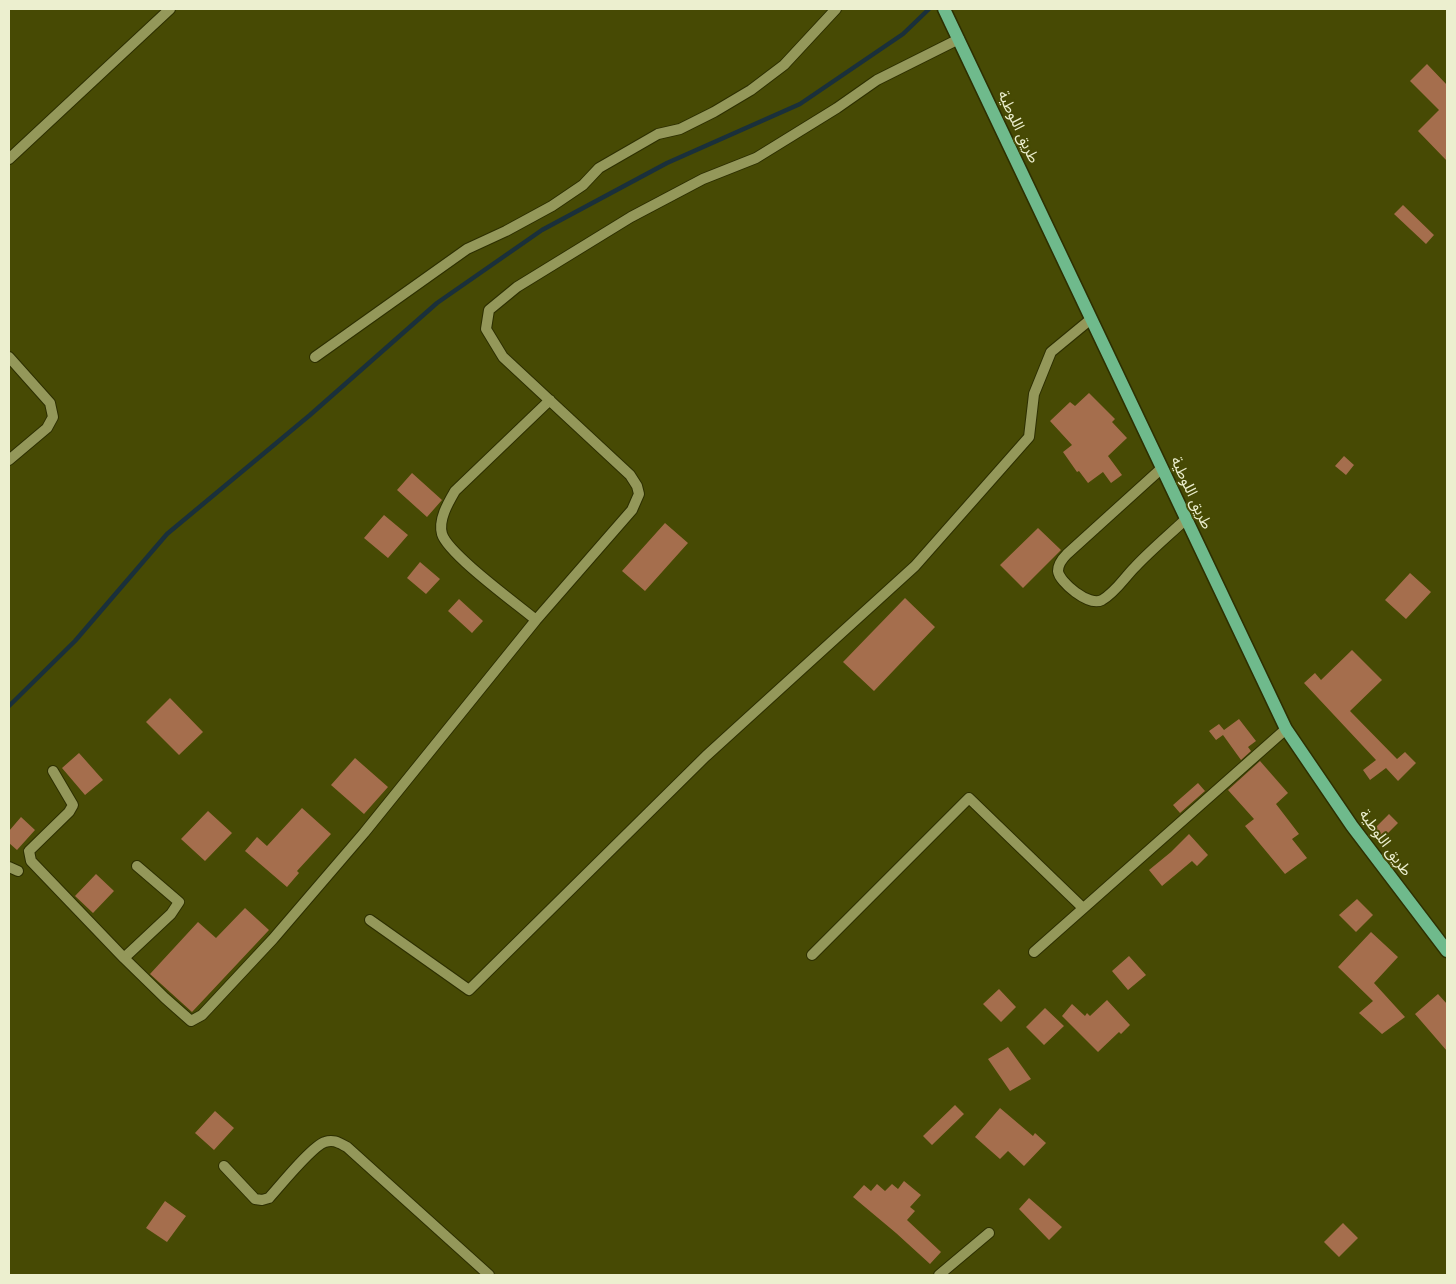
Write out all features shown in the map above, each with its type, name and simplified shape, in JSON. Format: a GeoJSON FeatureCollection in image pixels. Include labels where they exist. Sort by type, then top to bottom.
{"type":"FeatureCollection","features":[{"type":"Feature","properties":{"kind":"main road","name":"طريق اللوطية"},"geometry":{"type":"LineString","coordinates":[[944,9],[1286,729],[1352,826],[1447,951]]}},
{"type":"Feature","properties":{"kind":"street"},"geometry":{"type":"LineString","coordinates":[[9,158],[170,9]]}},
{"type":"Feature","properties":{"kind":"street"},"geometry":{"type":"LineString","coordinates":[[314,357],[467,250],[552,206],[583,185],[599,168],[658,134],[680,129],[751,90],[784,65],[836,9]]}},
{"type":"Feature","properties":{"kind":"street"},"geometry":{"type":"LineString","coordinates":[[53,771],[73,805],[69,812],[29,851],[31,860],[164,998],[191,1021],[202,1015],[273,939],[364,833],[536,620],[632,510],[639,494],[637,486],[630,475],[503,357],[486,329],[489,310],[517,287],[631,217],[703,179],[756,158],[836,108],[876,80],[959,39]]}},
{"type":"Feature","properties":{"kind":"street"},"geometry":{"type":"LineString","coordinates":[[370,920],[469,990],[706,756],[916,566],[1028,437],[1034,394],[1051,352],[1091,319]]}},
{"type":"Feature","properties":{"kind":"street"},"geometry":{"type":"LineString","coordinates":[[9,356],[50,403],[52,417],[47,428],[9,460]]}},
{"type":"Feature","properties":{"kind":"street"},"geometry":{"type":"LineString","coordinates":[[536,620],[483,578],[457,553],[443,536],[441,526],[448,502],[455,491],[550,400]]}},
{"type":"Feature","properties":{"kind":"street"},"geometry":{"type":"LineString","coordinates":[[1162,468],[1067,554],[1059,566],[1058,572],[1082,598],[1093,602],[1101,601],[1113,592],[1134,567],[1186,519]]}},
{"type":"Feature","properties":{"kind":"street"},"geometry":{"type":"LineString","coordinates":[[1034,952],[1286,729]]}},
{"type":"Feature","properties":{"kind":"street"},"geometry":{"type":"LineString","coordinates":[[812,955],[969,798],[1083,908]]}},
{"type":"Feature","properties":{"kind":"street"},"geometry":{"type":"LineString","coordinates":[[124,958],[171,914],[179,902],[137,866]]}},
{"type":"Feature","properties":{"kind":"street"},"geometry":{"type":"LineString","coordinates":[[224,1166],[255,1199],[262,1200],[269,1198],[309,1154],[323,1142],[335,1141],[347,1147],[489,1275]]}},
{"type":"Feature","properties":{"kind":"street"},"geometry":{"type":"LineString","coordinates":[[939,1275],[989,1233]]}},
{"type":"Feature","properties":{"kind":"building"},"geometry":{"type":"Polygon","coordinates":[[[1427,64],[1447,85],[1447,161],[1418,131],[1439,110],[1410,81],[1427,64]]]}},
{"type":"Feature","properties":{"kind":"building"},"geometry":{"type":"Polygon","coordinates":[[[1403,205],[1434,235],[1426,244],[1394,214],[1403,205]]]}},
{"type":"Feature","properties":{"kind":"building"},"geometry":{"type":"Polygon","coordinates":[[[1089,393],[1115,419],[1112,422],[1127,438],[1108,456],[1122,475],[1111,483],[1103,472],[1088,483],[1079,471],[1077,472],[1063,452],[1072,445],[1050,421],[1070,402],[1075,406],[1089,393]]]}},
{"type":"Feature","properties":{"kind":"building"},"geometry":{"type":"Polygon","coordinates":[[[1344,456],[1354,465],[1346,475],[1335,466],[1344,456]]]}},
{"type":"Feature","properties":{"kind":"building"},"geometry":{"type":"Polygon","coordinates":[[[412,473],[442,500],[427,517],[397,490],[412,473]]]}},
{"type":"Feature","properties":{"kind":"building"},"geometry":{"type":"Polygon","coordinates":[[[384,515],[408,535],[388,558],[364,538],[384,515]]]}},
{"type":"Feature","properties":{"kind":"building"},"geometry":{"type":"Polygon","coordinates":[[[665,523],[688,543],[645,591],[622,571],[665,523]]]}},
{"type":"Feature","properties":{"kind":"building"},"geometry":{"type":"Polygon","coordinates":[[[1038,528],[1061,550],[1023,588],[1000,565],[1038,528]]]}},
{"type":"Feature","properties":{"kind":"building"},"geometry":{"type":"Polygon","coordinates":[[[420,562],[440,579],[426,594],[407,578],[420,562]]]}},
{"type":"Feature","properties":{"kind":"building"},"geometry":{"type":"Polygon","coordinates":[[[1410,573],[1431,592],[1406,619],[1385,600],[1410,573]]]}},
{"type":"Feature","properties":{"kind":"building"},"geometry":{"type":"Polygon","coordinates":[[[905,598],[935,627],[874,691],[843,662],[905,598]]]}},
{"type":"Feature","properties":{"kind":"building"},"geometry":{"type":"Polygon","coordinates":[[[459,599],[483,621],[472,633],[448,611],[459,599]]]}},
{"type":"Feature","properties":{"kind":"building"},"geometry":{"type":"Polygon","coordinates":[[[1352,650],[1382,680],[1350,711],[1397,759],[1405,752],[1416,763],[1398,781],[1386,768],[1370,780],[1363,770],[1376,760],[1304,683],[1315,673],[1321,680],[1352,650]]]}},
{"type":"Feature","properties":{"kind":"building"},"geometry":{"type":"Polygon","coordinates":[[[170,698],[203,732],[179,755],[146,722],[170,698]]]}},
{"type":"Feature","properties":{"kind":"building"},"geometry":{"type":"Polygon","coordinates":[[[1239,719],[1256,741],[1248,747],[1251,751],[1241,760],[1223,735],[1216,740],[1209,731],[1219,724],[1224,730],[1239,719]]]}},
{"type":"Feature","properties":{"kind":"building"},"geometry":{"type":"Polygon","coordinates":[[[79,753],[103,780],[85,795],[62,768],[79,753]]]}},
{"type":"Feature","properties":{"kind":"building"},"geometry":{"type":"Polygon","coordinates":[[[355,758],[388,787],[364,814],[331,785],[355,758]]]}},
{"type":"Feature","properties":{"kind":"building"},"geometry":{"type":"Polygon","coordinates":[[[1260,761],[1288,793],[1276,804],[1299,834],[1292,839],[1307,858],[1285,874],[1245,826],[1254,819],[1228,790],[1260,761]]]}},
{"type":"Feature","properties":{"kind":"building"},"geometry":{"type":"Polygon","coordinates":[[[1198,783],[1205,791],[1180,813],[1173,805],[1198,783]]]}},
{"type":"Feature","properties":{"kind":"building"},"geometry":{"type":"Polygon","coordinates":[[[302,808],[331,834],[297,871],[299,873],[287,887],[245,851],[257,837],[267,846],[302,808]]]}},
{"type":"Feature","properties":{"kind":"building"},"geometry":{"type":"Polygon","coordinates":[[[208,811],[232,833],[205,861],[181,839],[208,811]]]}},
{"type":"Feature","properties":{"kind":"building"},"geometry":{"type":"Polygon","coordinates":[[[1389,814],[1398,823],[1383,838],[1374,829],[1389,814]]]}},
{"type":"Feature","properties":{"kind":"building"},"geometry":{"type":"Polygon","coordinates":[[[21,817],[35,830],[17,850],[9,843],[9,831],[21,817]]]}},
{"type":"Feature","properties":{"kind":"building"},"geometry":{"type":"Polygon","coordinates":[[[1189,834],[1208,855],[1197,866],[1192,861],[1162,886],[1149,870],[1189,834]]]}},
{"type":"Feature","properties":{"kind":"building"},"geometry":{"type":"Polygon","coordinates":[[[96,874],[114,891],[93,913],[75,896],[96,874]]]}},
{"type":"Feature","properties":{"kind":"building"},"geometry":{"type":"Polygon","coordinates":[[[1357,899],[1373,915],[1356,932],[1339,915],[1357,899]]]}},
{"type":"Feature","properties":{"kind":"building"},"geometry":{"type":"Polygon","coordinates":[[[245,908],[269,930],[192,1012],[150,974],[198,922],[216,938],[245,908]]]}},
{"type":"Feature","properties":{"kind":"building"},"geometry":{"type":"Polygon","coordinates":[[[1371,932],[1398,957],[1374,983],[1405,1017],[1382,1034],[1359,1013],[1373,1001],[1338,967],[1371,932]]]}},
{"type":"Feature","properties":{"kind":"building"},"geometry":{"type":"Polygon","coordinates":[[[1129,956],[1146,975],[1128,990],[1112,971],[1129,956]]]}},
{"type":"Feature","properties":{"kind":"building"},"geometry":{"type":"Polygon","coordinates":[[[999,989],[1016,1007],[1001,1022],[983,1004],[999,989]]]}},
{"type":"Feature","properties":{"kind":"building"},"geometry":{"type":"Polygon","coordinates":[[[1438,994],[1447,1004],[1447,1051],[1415,1014],[1438,994]]]}},
{"type":"Feature","properties":{"kind":"building"},"geometry":{"type":"Polygon","coordinates":[[[1107,1000],[1130,1025],[1121,1034],[1119,1032],[1098,1052],[1062,1016],[1072,1004],[1085,1016],[1087,1013],[1090,1016],[1107,1000]]]}},
{"type":"Feature","properties":{"kind":"building"},"geometry":{"type":"Polygon","coordinates":[[[1045,1008],[1064,1026],[1044,1045],[1026,1027],[1045,1008]]]}},
{"type":"Feature","properties":{"kind":"building"},"geometry":{"type":"Polygon","coordinates":[[[1008,1047],[1031,1079],[1010,1091],[988,1059],[1008,1047]]]}},
{"type":"Feature","properties":{"kind":"building"},"geometry":{"type":"Polygon","coordinates":[[[955,1105],[964,1114],[932,1145],[923,1136],[955,1105]]]}},
{"type":"Feature","properties":{"kind":"building"},"geometry":{"type":"Polygon","coordinates":[[[1000,1108],[1033,1136],[1035,1133],[1046,1143],[1024,1166],[1008,1151],[1000,1159],[975,1137],[1000,1108]]]}},
{"type":"Feature","properties":{"kind":"building"},"geometry":{"type":"Polygon","coordinates":[[[215,1111],[234,1128],[214,1150],[195,1133],[215,1111]]]}},
{"type":"Feature","properties":{"kind":"building"},"geometry":{"type":"Polygon","coordinates":[[[904,1181],[921,1195],[910,1207],[915,1211],[907,1220],[941,1252],[930,1264],[853,1197],[864,1185],[871,1191],[877,1184],[885,1191],[892,1184],[898,1189],[904,1181]]]}},
{"type":"Feature","properties":{"kind":"building"},"geometry":{"type":"Polygon","coordinates":[[[1029,1198],[1062,1227],[1049,1240],[1019,1209],[1029,1198]]]}},
{"type":"Feature","properties":{"kind":"building"},"geometry":{"type":"Polygon","coordinates":[[[165,1201],[186,1216],[167,1242],[146,1228],[165,1201]]]}},
{"type":"Feature","properties":{"kind":"building"},"geometry":{"type":"Polygon","coordinates":[[[1343,1223],[1358,1238],[1339,1257],[1324,1242],[1343,1223]]]}},
{"type":"Feature","properties":{"kind":"waterway"},"geometry":{"type":"LineString","coordinates":[[9,706],[75,641],[167,534],[310,415],[437,303],[542,230],[667,163],[800,104],[903,34],[929,9]]}}]}
